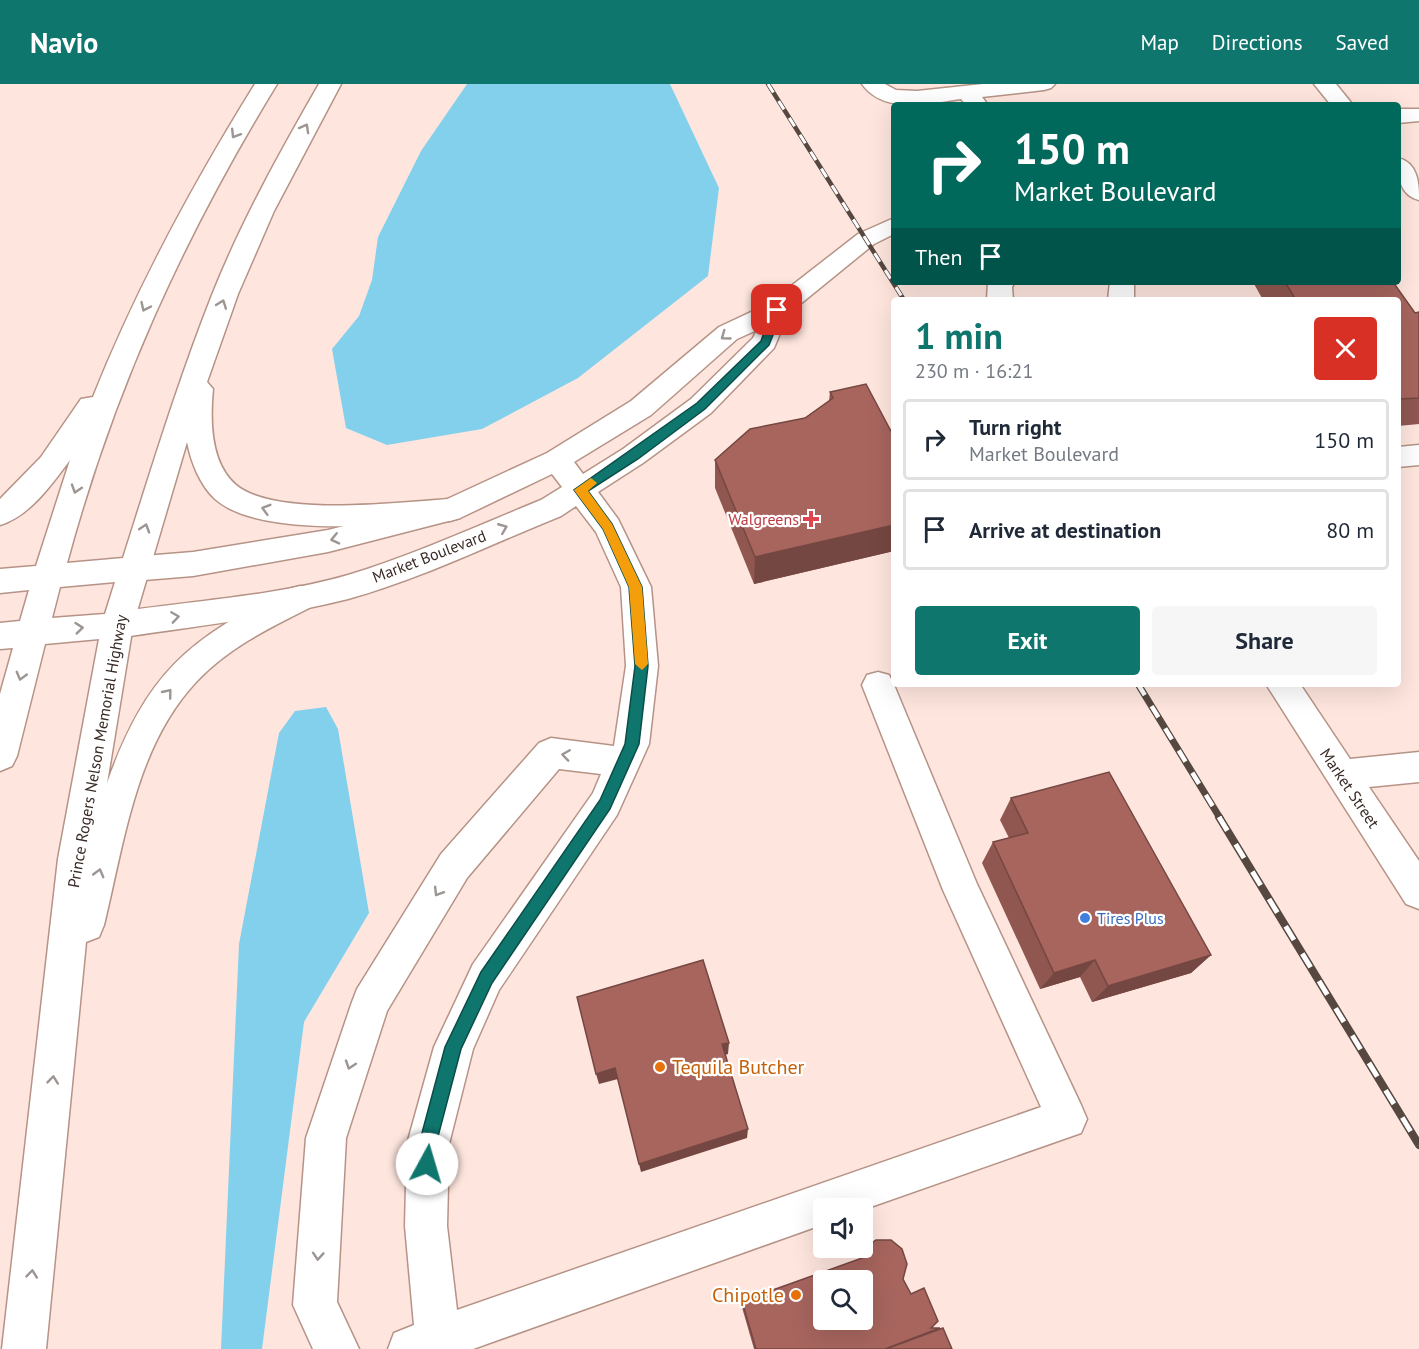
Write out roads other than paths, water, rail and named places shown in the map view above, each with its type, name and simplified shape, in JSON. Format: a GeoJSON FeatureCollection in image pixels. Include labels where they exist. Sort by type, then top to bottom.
{"type":"FeatureCollection","features":[{"type":"Feature","properties":{"kind":"main road"},"geometry":{"type":"LineString","coordinates":[[0,756],[32,633],[102,408],[165,262],[201,191],[266,84]]}},
{"type":"Feature","properties":{"kind":"main road","name":"Prince Rogers Nelson Memorial Highway"},"geometry":{"type":"LineString","coordinates":[[24,1349],[76,859],[117,625],[132,569],[181,417],[225,294],[262,211],[330,84]]}},
{"type":"Feature","properties":{"kind":"main road"},"geometry":{"type":"LineString","coordinates":[[873,84],[888,96],[903,99],[972,98],[1044,84]]}},
{"type":"Feature","properties":{"kind":"main road"},"geometry":{"type":"LineString","coordinates":[[1325,84],[1340,102]]}},
{"type":"Feature","properties":{"kind":"main road"},"geometry":{"type":"LineString","coordinates":[[1401,116],[1419,115]]}},
{"type":"Feature","properties":{"kind":"main road"},"geometry":{"type":"LineString","coordinates":[[1406,169],[1419,193]]}},
{"type":"Feature","properties":{"kind":"main road"},"geometry":{"type":"LineString","coordinates":[[0,581],[193,564],[328,541],[450,510],[557,460],[641,408],[728,333],[777,310],[866,239],[891,226]]}},
{"type":"Feature","properties":{"kind":"main road","name":"Market Boulevard"},"geometry":{"type":"LineString","coordinates":[[0,636],[117,625],[300,598],[350,586],[410,565],[551,508],[633,456],[701,406],[765,342],[777,310]]}},
{"type":"Feature","properties":{"kind":"main road"},"geometry":{"type":"LineString","coordinates":[[207,347],[198,403],[199,425],[210,469],[226,492],[246,503],[274,511],[308,514],[450,510]]}},
{"type":"Feature","properties":{"kind":"main road"},"geometry":{"type":"LineString","coordinates":[[0,514],[23,495],[50,464],[75,431],[123,356]]}},
{"type":"Feature","properties":{"kind":"main road"},"geometry":{"type":"LineString","coordinates":[[1401,457],[1419,455]]}},
{"type":"Feature","properties":{"kind":"main road"},"geometry":{"type":"LineString","coordinates":[[557,460],[608,527],[636,587],[642,666],[632,744],[605,804],[486,977],[454,1047],[428,1144],[426,1226],[428,1346],[961,1154],[1067,1119],[961,890],[878,685]]}},
{"type":"Feature","properties":{"kind":"main road"},"geometry":{"type":"LineString","coordinates":[[58,1032],[111,830],[130,765],[145,727],[164,697],[186,672],[251,623],[300,598]]}},
{"type":"Feature","properties":{"kind":"main road","name":"Market Street"},"geometry":{"type":"LineString","coordinates":[[1283,687],[1419,892]]}},
{"type":"Feature","properties":{"kind":"main road"},"geometry":{"type":"LineString","coordinates":[[337,1349],[315,1305],[326,1138],[371,1002],[454,866],[551,753],[624,762]]}},
{"type":"Feature","properties":{"kind":"main road"},"geometry":{"type":"LineString","coordinates":[[1342,775],[1419,767]]}},
{"type":"Feature","properties":{"kind":"water"},"geometry":{"type":"Polygon","coordinates":[[[467,84],[670,84],[719,188],[708,276],[578,378],[482,429],[387,445],[346,428],[332,349],[359,316],[372,280],[378,237],[421,151],[467,84]]]}},
{"type":"Feature","properties":{"kind":"water"},"geometry":{"type":"Polygon","coordinates":[[[326,707],[338,729],[369,913],[304,1022],[262,1349],[221,1349],[239,944],[279,733],[295,711],[326,707]]]}},
{"type":"Feature","properties":{"kind":"railway"},"geometry":{"type":"LineString","coordinates":[[768,84],[891,279]]}},
{"type":"Feature","properties":{"kind":"railway"},"geometry":{"type":"LineString","coordinates":[[895,285],[902,297]]}},
{"type":"Feature","properties":{"kind":"railway"},"geometry":{"type":"LineString","coordinates":[[1140,687],[1220,818]]}},
{"type":"Feature","properties":{"kind":"railway"},"geometry":{"type":"LineString","coordinates":[[1219,817],[1419,1145]]}},
{"type":"Feature","properties":{"kind":"place","name":"Walgreens"},"geometry":{"type":"Point","coordinates":[811,519]}},
{"type":"Feature","properties":{"kind":"place","name":"Tires Plus"},"geometry":{"type":"Point","coordinates":[1085,918]}},
{"type":"Feature","properties":{"kind":"place","name":"Tequila Butcher"},"geometry":{"type":"Point","coordinates":[660,1067]}},
{"type":"Feature","properties":{"kind":"place","name":"Chipotle"},"geometry":{"type":"Point","coordinates":[796,1295]}}]}
